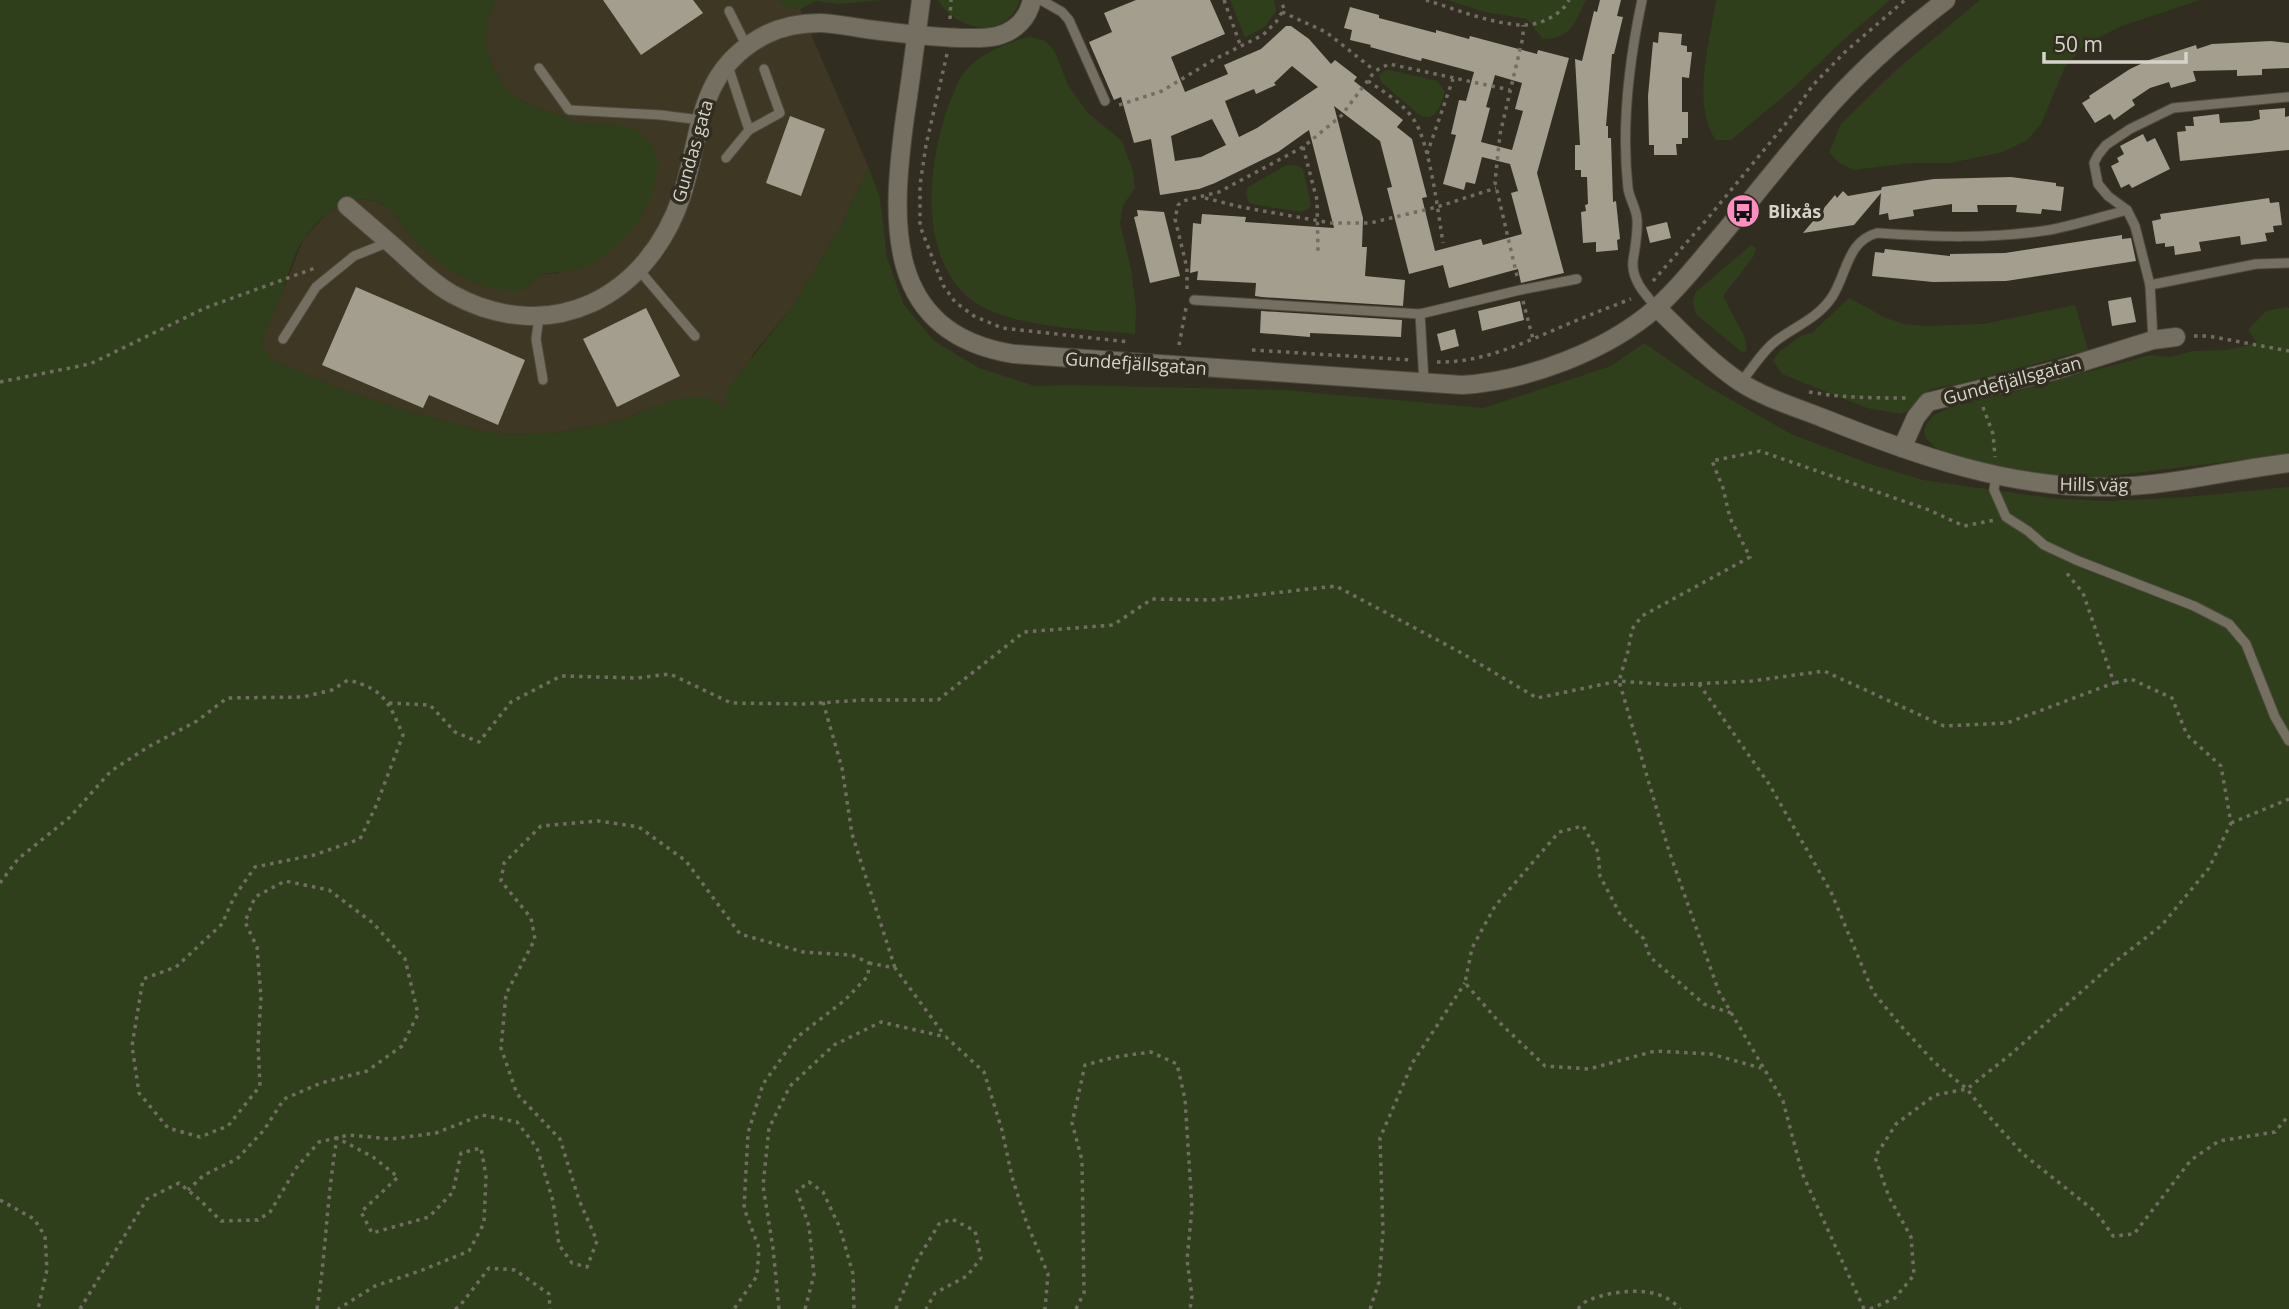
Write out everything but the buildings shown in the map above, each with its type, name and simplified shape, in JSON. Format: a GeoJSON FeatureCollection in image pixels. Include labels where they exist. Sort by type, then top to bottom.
{"type":"FeatureCollection","features":[{"type":"Feature","properties":{"kind":"street","name":"Gundefjällsgatan"},"geometry":{"type":"LineString","coordinates":[[922,0],[900,163],[897,221],[909,281],[936,319],[954,333],[975,345],[1014,354],[1462,385],[1489,384],[1549,367],[1585,352],[1640,321],[1657,308],[1735,220],[1818,118],[1906,30],[1946,0]]}},
{"type":"Feature","properties":{"kind":"street","name":"Gundas gata"},"geometry":{"type":"LineString","coordinates":[[346,206],[431,281],[478,306],[508,314],[539,317],[578,310],[602,297],[639,270],[658,246],[682,194],[700,120],[711,89],[727,64],[747,47],[768,33],[794,25],[820,23],[949,38],[986,38],[1000,35],[1022,22],[1032,0]]}},
{"type":"Feature","properties":{"kind":"street"},"geometry":{"type":"LineString","coordinates":[[1657,308],[1715,363],[1756,391],[1902,448]]}},
{"type":"Feature","properties":{"kind":"street","name":"Gundefjällsgatan"},"geometry":{"type":"LineString","coordinates":[[1902,448],[1916,417],[1928,402],[2057,370],[2153,340],[2176,337]]}},
{"type":"Feature","properties":{"kind":"street","name":"Hills väg"},"geometry":{"type":"LineString","coordinates":[[1902,448],[1996,476],[2046,483],[2109,487],[2162,484],[2289,463]]}},
{"type":"Feature","properties":{"kind":"lane"},"geometry":{"type":"LineString","coordinates":[[1041,0],[1062,12],[1069,20],[1105,101]]}},
{"type":"Feature","properties":{"kind":"lane"},"geometry":{"type":"LineString","coordinates":[[1642,0],[1631,63],[1626,142],[1628,191],[1637,219],[1637,243],[1633,263],[1636,280],[1657,308]]}},
{"type":"Feature","properties":{"kind":"lane"},"geometry":{"type":"LineString","coordinates":[[729,11],[747,47]]}},
{"type":"Feature","properties":{"kind":"lane"},"geometry":{"type":"LineString","coordinates":[[727,64],[749,130]]}},
{"type":"Feature","properties":{"kind":"lane"},"geometry":{"type":"LineString","coordinates":[[539,68],[569,110],[700,120]]}},
{"type":"Feature","properties":{"kind":"lane"},"geometry":{"type":"LineString","coordinates":[[726,158],[749,130],[780,113],[764,69]]}},
{"type":"Feature","properties":{"kind":"lane"},"geometry":{"type":"LineString","coordinates":[[2153,340],[2150,285],[2135,226],[2127,210],[2108,196],[2098,184],[2094,163],[2098,155],[2106,145],[2130,129],[2173,108],[2289,97]]}},
{"type":"Feature","properties":{"kind":"lane"},"geometry":{"type":"LineString","coordinates":[[1741,382],[1776,341],[1812,317],[1831,299],[1853,249],[1864,237],[1877,233],[1973,237],[2014,235],[2052,229],[2127,210]]}},
{"type":"Feature","properties":{"kind":"lane"},"geometry":{"type":"LineString","coordinates":[[283,339],[316,287],[354,256],[389,242]]}},
{"type":"Feature","properties":{"kind":"lane"},"geometry":{"type":"LineString","coordinates":[[2150,285],[2256,264],[2289,263]]}},
{"type":"Feature","properties":{"kind":"lane"},"geometry":{"type":"LineString","coordinates":[[639,270],[695,336]]}},
{"type":"Feature","properties":{"kind":"lane"},"geometry":{"type":"LineString","coordinates":[[1190,300],[1420,314],[1577,279]]}},
{"type":"Feature","properties":{"kind":"lane"},"geometry":{"type":"LineString","coordinates":[[1420,314],[1424,383]]}},
{"type":"Feature","properties":{"kind":"lane"},"geometry":{"type":"LineString","coordinates":[[539,317],[536,339],[543,380]]}},
{"type":"Feature","properties":{"kind":"lane"},"geometry":{"type":"LineString","coordinates":[[1996,476],[1994,490],[2006,517],[2044,545],[2194,606],[2229,624],[2246,644],[2275,716],[2289,741]]}},
{"type":"Feature","properties":{"kind":"path"},"geometry":{"type":"LineString","coordinates":[[951,0],[946,64],[926,145],[920,185],[920,226],[943,285],[955,302],[974,316],[1002,328],[1134,343]]}},
{"type":"Feature","properties":{"kind":"path"},"geometry":{"type":"LineString","coordinates":[[1224,0],[1241,47]]}},
{"type":"Feature","properties":{"kind":"path"},"geometry":{"type":"LineString","coordinates":[[1105,101],[1119,105],[1161,92],[1215,59],[1263,35],[1284,9],[1281,0]]}},
{"type":"Feature","properties":{"kind":"path"},"geometry":{"type":"LineString","coordinates":[[1426,0],[1473,15],[1523,25],[1539,23],[1555,14],[1569,0]]}},
{"type":"Feature","properties":{"kind":"path"},"geometry":{"type":"LineString","coordinates":[[1241,350],[1461,362],[1533,339],[1632,298],[1666,268],[1709,218],[1787,122],[1813,85],[1845,52],[1905,0]]}},
{"type":"Feature","properties":{"kind":"path"},"geometry":{"type":"LineString","coordinates":[[1282,12],[1326,32],[1375,71]]}},
{"type":"Feature","properties":{"kind":"path"},"geometry":{"type":"LineString","coordinates":[[1523,25],[1523,37],[1496,163],[1496,188],[1533,339]]}},
{"type":"Feature","properties":{"kind":"path"},"geometry":{"type":"LineString","coordinates":[[1187,290],[1187,268],[1175,219],[1176,209],[1183,201],[1219,192],[1303,146],[1341,116],[1375,71],[1389,64],[1510,90]]}},
{"type":"Feature","properties":{"kind":"path"},"geometry":{"type":"LineString","coordinates":[[1427,156],[1453,78]]}},
{"type":"Feature","properties":{"kind":"path"},"geometry":{"type":"LineString","coordinates":[[1368,81],[1389,95],[1411,116],[1422,138],[1443,243]]}},
{"type":"Feature","properties":{"kind":"path"},"geometry":{"type":"LineString","coordinates":[[1303,146],[1317,200],[1318,254]]}},
{"type":"Feature","properties":{"kind":"path"},"geometry":{"type":"LineString","coordinates":[[1203,197],[1241,207],[1331,223],[1370,223],[1437,207],[1496,188]]}},
{"type":"Feature","properties":{"kind":"path"},"geometry":{"type":"LineString","coordinates":[[0,382],[90,364],[205,307],[318,267]]}},
{"type":"Feature","properties":{"kind":"path"},"geometry":{"type":"LineString","coordinates":[[1168,345],[1179,345],[1190,300]]}},
{"type":"Feature","properties":{"kind":"path"},"geometry":{"type":"LineString","coordinates":[[2176,337],[2208,336],[2289,351]]}},
{"type":"Feature","properties":{"kind":"path"},"geometry":{"type":"LineString","coordinates":[[1799,388],[1840,397],[1871,400],[1908,398],[1928,402]]}},
{"type":"Feature","properties":{"kind":"path"},"geometry":{"type":"LineString","coordinates":[[1976,391],[1993,433],[1996,476]]}},
{"type":"Feature","properties":{"kind":"path"},"geometry":{"type":"LineString","coordinates":[[1864,1309],[1802,1173],[1783,1101],[1719,992],[1669,851],[1619,681],[1632,629],[1642,616],[1750,557],[1730,518],[1723,488],[1712,461],[1760,452],[1929,510],[1964,526],[2006,517]]}},
{"type":"Feature","properties":{"kind":"path"},"geometry":{"type":"LineString","coordinates":[[2044,545],[2083,593],[2114,683]]}},
{"type":"Feature","properties":{"kind":"path"},"geometry":{"type":"LineString","coordinates":[[389,703],[430,705],[455,732],[479,743],[511,702],[561,676],[637,678],[670,674],[731,703],[938,700],[1024,632],[1113,625],[1152,599],[1211,600],[1336,586],[1458,651],[1537,698],[1619,681],[1699,684],[1752,681],[1824,671],[1944,726],[2007,723],[2131,679],[2172,698],[2187,735],[2221,766],[2231,823],[2209,868],[2162,925],[1967,1089],[1935,1095],[1896,1125],[1875,1157],[1889,1197],[1911,1237],[1914,1275],[1895,1298],[1870,1309]]}},
{"type":"Feature","properties":{"kind":"path"},"geometry":{"type":"LineString","coordinates":[[0,883],[18,859],[70,817],[111,771],[148,747],[197,722],[227,698],[303,697],[332,690],[348,680],[369,685],[389,703],[403,735],[376,806],[360,839],[314,855],[255,867],[234,897],[222,923],[176,967],[143,979],[132,1046],[139,1093],[168,1128],[200,1137],[228,1126],[260,1086],[258,1044],[261,997],[257,947],[245,922],[255,897],[285,881],[329,890],[373,923],[405,958],[418,1014],[402,1046],[367,1071],[321,1083],[284,1099],[264,1130],[237,1159],[204,1175],[188,1190]]}},
{"type":"Feature","properties":{"kind":"path"},"geometry":{"type":"LineString","coordinates":[[1699,684],[1769,784],[1824,880],[1874,992],[1935,1063],[1967,1089],[2023,1154],[2097,1213],[2113,1237],[2134,1234],[2191,1160],[2219,1141],[2275,1132],[2289,1115]]}},
{"type":"Feature","properties":{"kind":"path"},"geometry":{"type":"LineString","coordinates":[[823,702],[842,768],[852,834],[895,968],[946,1037],[984,1072],[1002,1129],[1015,1188],[1048,1274],[1045,1309]]}},
{"type":"Feature","properties":{"kind":"path"},"geometry":{"type":"LineString","coordinates":[[2231,823],[2289,799]]}},
{"type":"Feature","properties":{"kind":"path"},"geometry":{"type":"LineString","coordinates":[[80,1309],[147,1199],[179,1183],[220,1221],[258,1220],[270,1212],[297,1167],[319,1142],[349,1135],[391,1139],[436,1133],[482,1115],[517,1122],[537,1148],[553,1201],[559,1245],[572,1263],[587,1267],[597,1241],[579,1200],[561,1139],[517,1094],[501,1048],[506,994],[535,939],[531,918],[501,881],[505,863],[541,826],[598,821],[639,827],[686,861],[740,934],[803,952],[852,955],[869,963],[895,968]]}},
{"type":"Feature","properties":{"kind":"path"},"geometry":{"type":"LineString","coordinates":[[1370,1309],[1379,1282],[1383,1232],[1380,1138],[1413,1062],[1465,983],[1472,948],[1495,906],[1559,832],[1583,826],[1598,852],[1600,876],[1621,916],[1644,939],[1650,957],[1704,1004],[1731,1013]]}},
{"type":"Feature","properties":{"kind":"path"},"geometry":{"type":"LineString","coordinates":[[734,1309],[757,1276],[759,1248],[744,1208],[748,1133],[763,1084],[796,1038],[845,1000],[868,976],[869,963]]}},
{"type":"Feature","properties":{"kind":"path"},"geometry":{"type":"LineString","coordinates":[[1465,983],[1499,1022],[1545,1066],[1589,1069],[1655,1051],[1712,1054],[1763,1068]]}},
{"type":"Feature","properties":{"kind":"path"},"geometry":{"type":"LineString","coordinates":[[779,1309],[763,1186],[769,1128],[790,1086],[834,1045],[881,1022],[946,1037]]}},
{"type":"Feature","properties":{"kind":"path"},"geometry":{"type":"LineString","coordinates":[[1076,1309],[1084,1293],[1082,1160],[1073,1123],[1085,1065],[1151,1052],[1177,1064],[1185,1099],[1192,1208],[1187,1260],[1192,1296],[1190,1309]]}},
{"type":"Feature","properties":{"kind":"path"},"geometry":{"type":"LineString","coordinates":[[317,1309],[324,1266],[329,1183],[337,1138]]}},
{"type":"Feature","properties":{"kind":"path"},"geometry":{"type":"LineString","coordinates":[[337,1138],[373,1157],[398,1177],[361,1212],[372,1233],[429,1217],[453,1192],[461,1153],[481,1148],[486,1176],[484,1223],[469,1251],[375,1286],[338,1309]]}},
{"type":"Feature","properties":{"kind":"path"},"geometry":{"type":"LineString","coordinates":[[805,1309],[814,1275],[809,1226],[797,1191],[809,1182],[823,1192],[840,1228],[853,1274],[854,1309]]}},
{"type":"Feature","properties":{"kind":"path"},"geometry":{"type":"LineString","coordinates":[[0,1200],[34,1219],[45,1236],[47,1270],[38,1309]]}},
{"type":"Feature","properties":{"kind":"path"},"geometry":{"type":"LineString","coordinates":[[896,1309],[916,1262],[939,1224],[953,1219],[975,1231],[981,1258],[967,1276],[935,1293],[926,1309]]}},
{"type":"Feature","properties":{"kind":"path"},"geometry":{"type":"LineString","coordinates":[[455,1309],[489,1268],[515,1270],[549,1294],[550,1309]]}},
{"type":"Feature","properties":{"kind":"path"},"geometry":{"type":"LineString","coordinates":[[1578,1309],[1582,1302],[1617,1291],[1650,1292],[1674,1302],[1679,1309]]}},
{"type":"Feature","properties":{"kind":"shaded area"},"geometry":{"type":"Polygon","coordinates":[[[495,0],[779,0],[786,7],[800,9],[869,168],[838,232],[793,306],[753,354],[729,411],[656,406],[619,421],[561,432],[512,435],[486,432],[399,409],[335,387],[270,359],[262,346],[265,328],[304,238],[327,213],[352,198],[375,201],[390,209],[416,241],[522,291],[539,275],[559,273],[611,123],[578,123],[526,103],[507,90],[492,67],[486,45],[487,20],[495,0]]]}},
{"type":"Feature","properties":{"kind":"green space"},"geometry":{"type":"Polygon","coordinates":[[[0,0],[495,0],[487,20],[486,45],[492,67],[507,90],[526,103],[578,123],[611,123],[632,128],[651,145],[659,162],[652,195],[639,221],[620,243],[587,267],[539,275],[522,291],[507,291],[463,277],[436,260],[383,205],[367,199],[346,202],[327,213],[300,244],[262,346],[271,359],[335,387],[399,409],[486,432],[512,435],[561,432],[619,421],[683,398],[708,397],[728,410],[725,399],[727,389],[793,306],[838,232],[869,168],[880,198],[887,258],[904,305],[934,341],[979,368],[1035,386],[1284,390],[1484,408],[1611,366],[1644,343],[1702,383],[1791,434],[1870,464],[1923,480],[2050,498],[2106,501],[2188,497],[2289,487],[2289,1309],[0,1309],[0,0]]]}},
{"type":"Feature","properties":{"kind":"green space"},"geometry":{"type":"Polygon","coordinates":[[[779,0],[882,0],[839,4],[816,1],[800,9],[786,7],[779,0]]]}},
{"type":"Feature","properties":{"kind":"green space"},"geometry":{"type":"Polygon","coordinates":[[[938,0],[1020,0],[1004,22],[981,27],[957,19],[946,11],[938,0]]]}},
{"type":"Feature","properties":{"kind":"green space"},"geometry":{"type":"Polygon","coordinates":[[[1230,0],[1274,0],[1276,11],[1265,27],[1245,37],[1230,0]]]}},
{"type":"Feature","properties":{"kind":"green space"},"geometry":{"type":"Polygon","coordinates":[[[1447,0],[1586,0],[1571,28],[1560,36],[1543,39],[1527,19],[1485,12],[1447,0]]]}},
{"type":"Feature","properties":{"kind":"green space"},"geometry":{"type":"Polygon","coordinates":[[[1716,0],[1890,0],[1790,91],[1731,140],[1716,140],[1709,126],[1703,91],[1716,0]]]}},
{"type":"Feature","properties":{"kind":"green space"},"geometry":{"type":"Polygon","coordinates":[[[1980,0],[2200,0],[2119,27],[2083,46],[2065,67],[2041,124],[2027,140],[2003,152],[1950,163],[1910,163],[1854,170],[1838,162],[1829,152],[1841,124],[1895,71],[1980,0]]]}},
{"type":"Feature","properties":{"kind":"green space"},"geometry":{"type":"Polygon","coordinates":[[[1030,37],[1045,41],[1054,50],[1068,85],[1088,113],[1122,141],[1133,171],[1135,188],[1123,205],[1120,223],[1131,269],[1136,308],[1135,334],[1049,326],[986,309],[970,299],[953,280],[941,258],[935,233],[932,179],[942,127],[957,84],[965,71],[981,57],[1030,37]]]}},
{"type":"Feature","properties":{"kind":"green space"},"geometry":{"type":"Polygon","coordinates":[[[1386,70],[1437,81],[1445,91],[1436,112],[1428,117],[1417,113],[1381,82],[1379,75],[1386,70]]]}},
{"type":"Feature","properties":{"kind":"green space"},"geometry":{"type":"Polygon","coordinates":[[[1287,165],[1303,169],[1310,208],[1302,212],[1248,202],[1248,187],[1287,165]]]}},
{"type":"Feature","properties":{"kind":"green space"},"geometry":{"type":"Polygon","coordinates":[[[1751,245],[1756,248],[1753,257],[1723,296],[1745,338],[1747,351],[1742,352],[1697,315],[1693,301],[1696,292],[1751,245]]]}},
{"type":"Feature","properties":{"kind":"green space"},"geometry":{"type":"Polygon","coordinates":[[[1849,298],[1886,318],[1905,324],[1926,326],[1983,324],[2075,305],[2088,350],[1931,389],[1901,414],[1867,408],[1782,374],[1773,361],[1780,351],[1802,335],[1812,333],[1849,298]]]}},
{"type":"Feature","properties":{"kind":"green space"},"geometry":{"type":"Polygon","coordinates":[[[2289,308],[2289,454],[2095,478],[2055,476],[1961,459],[1937,449],[1926,439],[1924,431],[1927,423],[1934,415],[1950,407],[2151,355],[2170,357],[2192,351],[2227,350],[2257,343],[2248,330],[2266,311],[2289,308]]]}},
{"type":"Feature","properties":{"kind":"place","name":"Blixås"},"geometry":{"type":"Point","coordinates":[1743,211]}}]}
